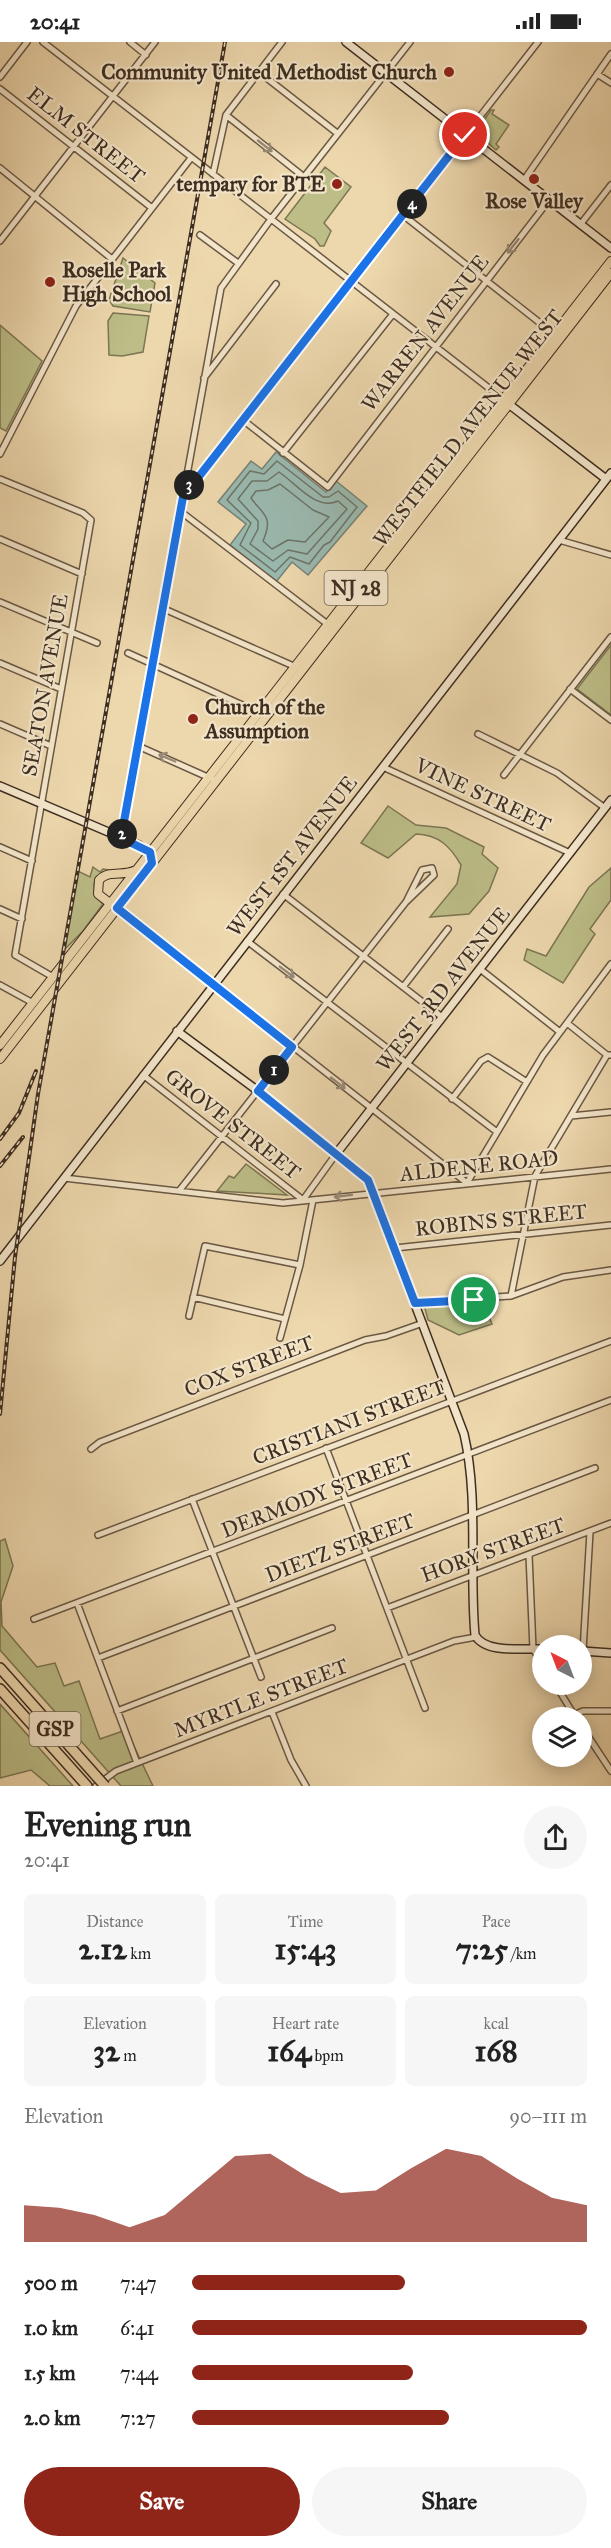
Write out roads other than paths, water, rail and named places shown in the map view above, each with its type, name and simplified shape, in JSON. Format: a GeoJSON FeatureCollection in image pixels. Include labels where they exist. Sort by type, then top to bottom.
{"type":"FeatureCollection","features":[{"type":"Feature","properties":{"kind":"highway","name":"GSP"},"geometry":{"type":"LineString","coordinates":[[0,1668],[96,1781],[105,1786]]}},
{"type":"Feature","properties":{"kind":"highway","name":"GSP"},"geometry":{"type":"LineString","coordinates":[[0,1689],[87,1786]]}},
{"type":"Feature","properties":{"kind":"main road","name":"WESTFIELD AVENUE WEST"},"geometry":{"type":"LineString","coordinates":[[506,402],[554,334],[611,261]]}},
{"type":"Feature","properties":{"kind":"main road","name":"WESTFIELD AVENUE WEST"},"geometry":{"type":"LineString","coordinates":[[0,1046],[36,1006],[53,977],[152,863],[212,780],[363,585],[506,402],[611,273]]}},
{"type":"Feature","properties":{"kind":"main road","name":"WESTFIELD AVENUE WEST"},"geometry":{"type":"LineString","coordinates":[[0,1059],[36,1006],[114,906],[150,852],[212,780]]}},
{"type":"Feature","properties":{"kind":"main road"},"geometry":{"type":"LineString","coordinates":[[114,906],[98,894],[99,880],[106,874],[125,875],[138,868]]}},
{"type":"Feature","properties":{"kind":"street"},"geometry":{"type":"LineString","coordinates":[[0,77],[27,42]]}},
{"type":"Feature","properties":{"kind":"street"},"geometry":{"type":"LineString","coordinates":[[43,42],[506,402],[609,478]]}},
{"type":"Feature","properties":{"kind":"street"},"geometry":{"type":"LineString","coordinates":[[130,42],[146,54]]}},
{"type":"Feature","properties":{"kind":"street"},"geometry":{"type":"LineString","coordinates":[[0,241],[155,42]]}},
{"type":"Feature","properties":{"kind":"street"},"geometry":{"type":"LineString","coordinates":[[213,174],[226,115],[282,42]]}},
{"type":"Feature","properties":{"kind":"street"},"geometry":{"type":"LineString","coordinates":[[346,42],[611,248]]}},
{"type":"Feature","properties":{"kind":"street"},"geometry":{"type":"LineString","coordinates":[[121,838],[202,381],[221,288],[237,263],[410,42]]}},
{"type":"Feature","properties":{"kind":"street"},"geometry":{"type":"LineString","coordinates":[[185,486],[197,479],[538,42]]}},
{"type":"Feature","properties":{"kind":"street"},"geometry":{"type":"LineString","coordinates":[[524,180],[611,54]]}},
{"type":"Feature","properties":{"kind":"street"},"geometry":{"type":"LineString","coordinates":[[259,72],[337,134]]}},
{"type":"Feature","properties":{"kind":"street"},"geometry":{"type":"LineString","coordinates":[[597,74],[611,83]]}},
{"type":"Feature","properties":{"kind":"street","name":"ELM STREET"},"geometry":{"type":"LineString","coordinates":[[0,89],[152,208]]}},
{"type":"Feature","properties":{"kind":"street"},"geometry":{"type":"LineString","coordinates":[[226,115],[304,177]]}},
{"type":"Feature","properties":{"kind":"street"},"geometry":{"type":"LineString","coordinates":[[0,454],[70,316],[191,158]]}},
{"type":"Feature","properties":{"kind":"street"},"geometry":{"type":"LineString","coordinates":[[0,168],[112,259]]}},
{"type":"Feature","properties":{"kind":"street"},"geometry":{"type":"LineString","coordinates":[[580,225],[611,185]]}},
{"type":"Feature","properties":{"kind":"street","name":"WARREN AVENUE"},"geometry":{"type":"LineString","coordinates":[[283,453],[328,487],[549,200]]}},
{"type":"Feature","properties":{"kind":"street"},"geometry":{"type":"LineString","coordinates":[[403,215],[554,334]]}},
{"type":"Feature","properties":{"kind":"street"},"geometry":{"type":"LineString","coordinates":[[200,235],[237,263]]}},
{"type":"Feature","properties":{"kind":"street"},"geometry":{"type":"LineString","coordinates":[[202,381],[276,284]]}},
{"type":"Feature","properties":{"kind":"street"},"geometry":{"type":"LineString","coordinates":[[243,420],[283,453],[393,314]]}},
{"type":"Feature","properties":{"kind":"street","name":"WEST 1ST AVENUE"},"geometry":{"type":"LineString","coordinates":[[0,1261],[283,894],[609,478]]}},
{"type":"Feature","properties":{"kind":"street","name":"SEATON AVENUE"},"geometry":{"type":"LineString","coordinates":[[0,479],[83,513],[91,520],[15,955],[53,977]]}},
{"type":"Feature","properties":{"kind":"street"},"geometry":{"type":"LineString","coordinates":[[180,511],[331,627]]}},
{"type":"Feature","properties":{"kind":"street"},"geometry":{"type":"LineString","coordinates":[[0,539],[82,574]]}},
{"type":"Feature","properties":{"kind":"street"},"geometry":{"type":"LineString","coordinates":[[559,540],[611,555]]}},
{"type":"Feature","properties":{"kind":"street"},"geometry":{"type":"LineString","coordinates":[[0,602],[97,643]]}},
{"type":"Feature","properties":{"kind":"street"},"geometry":{"type":"LineString","coordinates":[[162,608],[298,669]]}},
{"type":"Feature","properties":{"kind":"street"},"geometry":{"type":"LineString","coordinates":[[504,775],[611,637]]}},
{"type":"Feature","properties":{"kind":"street"},"geometry":{"type":"LineString","coordinates":[[128,653],[263,715]]}},
{"type":"Feature","properties":{"kind":"street"},"geometry":{"type":"LineString","coordinates":[[0,663],[61,688]]}},
{"type":"Feature","properties":{"kind":"street"},"geometry":{"type":"LineString","coordinates":[[570,689],[611,720]]}},
{"type":"Feature","properties":{"kind":"street"},"geometry":{"type":"LineString","coordinates":[[0,724],[51,746]]}},
{"type":"Feature","properties":{"kind":"street"},"geometry":{"type":"LineString","coordinates":[[478,734],[557,773],[605,808]]}},
{"type":"Feature","properties":{"kind":"street"},"geometry":{"type":"LineString","coordinates":[[138,746],[212,780]]}},
{"type":"Feature","properties":{"kind":"street","name":"VINE STREET"},"geometry":{"type":"LineString","coordinates":[[382,767],[570,853]]}},
{"type":"Feature","properties":{"kind":"street"},"geometry":{"type":"LineString","coordinates":[[0,786],[150,852],[152,863]]}},
{"type":"Feature","properties":{"kind":"street","name":"WEST 3RD AVENUE"},"geometry":{"type":"LineString","coordinates":[[303,1200],[405,1064],[611,800]]}},
{"type":"Feature","properties":{"kind":"street"},"geometry":{"type":"LineString","coordinates":[[0,847],[32,861]]}},
{"type":"Feature","properties":{"kind":"street"},"geometry":{"type":"LineString","coordinates":[[179,1191],[406,902],[434,875],[432,868],[422,870],[406,902]]}},
{"type":"Feature","properties":{"kind":"street"},"geometry":{"type":"LineString","coordinates":[[283,894],[442,1017]]}},
{"type":"Feature","properties":{"kind":"street"},"geometry":{"type":"LineString","coordinates":[[114,906],[467,1184],[527,1082],[560,1032],[611,964]]}},
{"type":"Feature","properties":{"kind":"street"},"geometry":{"type":"LineString","coordinates":[[0,909],[22,919]]}},
{"type":"Feature","properties":{"kind":"street"},"geometry":{"type":"LineString","coordinates":[[403,987],[448,929]]}},
{"type":"Feature","properties":{"kind":"street"},"geometry":{"type":"LineString","coordinates":[[247,941],[496,1132]]}},
{"type":"Feature","properties":{"kind":"street"},"geometry":{"type":"LineString","coordinates":[[480,969],[560,1032]]}},
{"type":"Feature","properties":{"kind":"street"},"geometry":{"type":"LineString","coordinates":[[0,985],[36,1006]]}},
{"type":"Feature","properties":{"kind":"street"},"geometry":{"type":"LineString","coordinates":[[511,1296],[535,1177],[609,1055],[567,1023]]}},
{"type":"Feature","properties":{"kind":"street"},"geometry":{"type":"LineString","coordinates":[[177,1031],[258,1091],[368,1180],[464,1434],[468,1456],[476,1637],[487,1646],[532,1649]]}},
{"type":"Feature","properties":{"kind":"street"},"geometry":{"type":"LineString","coordinates":[[452,1099],[481,1061],[488,1057],[527,1082]]}},
{"type":"Feature","properties":{"kind":"street","name":"GROVE STREET"},"geometry":{"type":"LineString","coordinates":[[143,1075],[303,1200]]}},
{"type":"Feature","properties":{"kind":"street"},"geometry":{"type":"LineString","coordinates":[[571,1116],[611,1112]]}},
{"type":"Feature","properties":{"kind":"street","name":"ALDENE ROAD"},"geometry":{"type":"LineString","coordinates":[[64,1178],[283,1203],[611,1169]]}},
{"type":"Feature","properties":{"kind":"street"},"geometry":{"type":"LineString","coordinates":[[280,1338],[300,1265],[313,1200]]}},
{"type":"Feature","properties":{"kind":"street","name":"ROBINS STREET"},"geometry":{"type":"LineString","coordinates":[[395,1248],[611,1226]]}},
{"type":"Feature","properties":{"kind":"street"},"geometry":{"type":"LineString","coordinates":[[189,1316],[205,1246],[300,1265]]}},
{"type":"Feature","properties":{"kind":"street"},"geometry":{"type":"LineString","coordinates":[[415,1303],[511,1296],[563,1277],[611,1270]]}},
{"type":"Feature","properties":{"kind":"street"},"geometry":{"type":"LineString","coordinates":[[194,1297],[285,1319]]}},
{"type":"Feature","properties":{"kind":"street","name":"COX STREET"},"geometry":{"type":"LineString","coordinates":[[91,1449],[99,1442],[342,1348],[423,1323]]}},
{"type":"Feature","properties":{"kind":"street","name":"CRISTIANI STREET"},"geometry":{"type":"LineString","coordinates":[[99,1535],[611,1341]]}},
{"type":"Feature","properties":{"kind":"street","name":"DERMODY STREET"},"geometry":{"type":"LineString","coordinates":[[34,1619],[611,1400]]}},
{"type":"Feature","properties":{"kind":"street"},"geometry":{"type":"LineString","coordinates":[[326,1448],[425,1708]]}},
{"type":"Feature","properties":{"kind":"street","name":"DIETZ STREET"},"geometry":{"type":"LineString","coordinates":[[98,1658],[595,1468]]}},
{"type":"Feature","properties":{"kind":"street"},"geometry":{"type":"LineString","coordinates":[[192,1499],[261,1677]]}},
{"type":"Feature","properties":{"kind":"street","name":"HORY STREET"},"geometry":{"type":"LineString","coordinates":[[387,1608],[611,1523]]}},
{"type":"Feature","properties":{"kind":"street"},"geometry":{"type":"LineString","coordinates":[[584,1635],[590,1532]]}},
{"type":"Feature","properties":{"kind":"street"},"geometry":{"type":"LineString","coordinates":[[529,1555],[532,1635]]}},
{"type":"Feature","properties":{"kind":"street"},"geometry":{"type":"LineString","coordinates":[[77,1603],[137,1763]]}},
{"type":"Feature","properties":{"kind":"street"},"geometry":{"type":"LineString","coordinates":[[117,1711],[332,1628]]}},
{"type":"Feature","properties":{"kind":"street","name":"MYRTLE STREET"},"geometry":{"type":"LineString","coordinates":[[96,1781],[112,1772],[457,1640],[476,1637]]}},
{"type":"Feature","properties":{"kind":"street"},"geometry":{"type":"LineString","coordinates":[[592,1652],[611,1653]]}},
{"type":"Feature","properties":{"kind":"street"},"geometry":{"type":"LineString","coordinates":[[592,1711],[611,1711]]}},
{"type":"Feature","properties":{"kind":"street"},"geometry":{"type":"LineString","coordinates":[[272,1712],[291,1760],[306,1786]]}},
{"type":"Feature","properties":{"kind":"street"},"geometry":{"type":"LineString","coordinates":[[592,1742],[611,1771]]}},
{"type":"Feature","properties":{"kind":"water"},"geometry":{"type":"Polygon","coordinates":[[[276,452],[326,492],[336,481],[367,506],[308,575],[292,562],[276,582],[230,545],[246,524],[218,502],[251,461],[262,469],[276,452]]]}},
{"type":"Feature","properties":{"kind":"railway"},"geometry":{"type":"LineString","coordinates":[[0,1414],[15,1257],[38,1094],[225,42]]}},
{"type":"Feature","properties":{"kind":"railway"},"geometry":{"type":"LineString","coordinates":[[0,1139],[19,1113],[36,1071]]}},
{"type":"Feature","properties":{"kind":"railway"},"geometry":{"type":"LineString","coordinates":[[0,1166],[23,1137]]}},
{"type":"Feature","properties":{"kind":"place","name":"Community United Methodist Church"},"geometry":{"type":"Point","coordinates":[449,72]}},
{"type":"Feature","properties":{"kind":"place","name":"Rose Valley"},"geometry":{"type":"Point","coordinates":[534,179]}},
{"type":"Feature","properties":{"kind":"place","name":"tempary for BTE"},"geometry":{"type":"Point","coordinates":[337,184]}},
{"type":"Feature","properties":{"kind":"place","name":"Roselle Park High School"},"geometry":{"type":"Point","coordinates":[50,282]}},
{"type":"Feature","properties":{"kind":"place","name":"Church of the Assumption"},"geometry":{"type":"Point","coordinates":[193,719]}}]}
